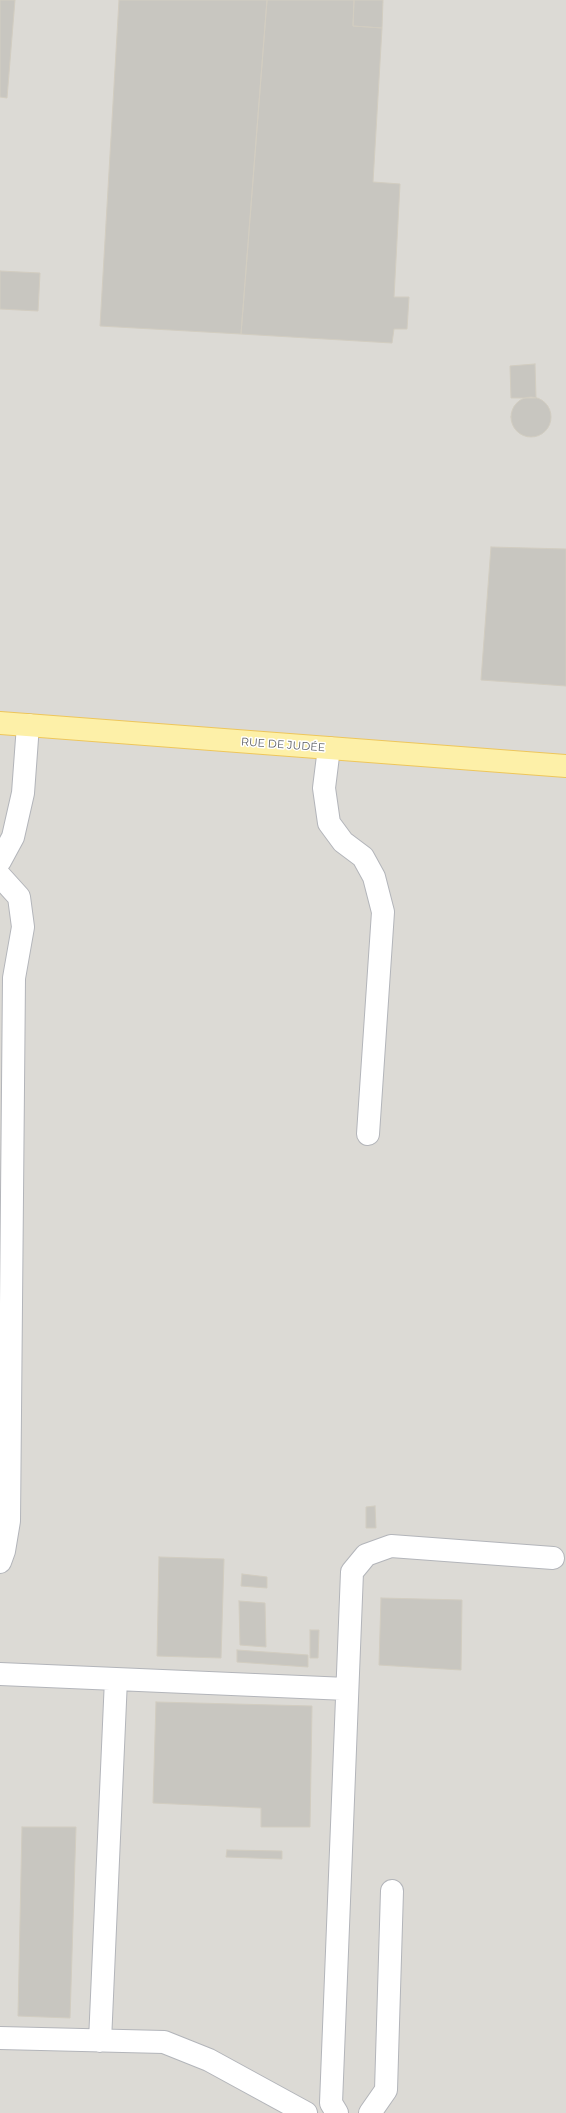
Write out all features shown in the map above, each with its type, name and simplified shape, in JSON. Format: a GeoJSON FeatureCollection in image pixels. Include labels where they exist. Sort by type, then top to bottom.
{"type":"FeatureCollection","features":[{"type":"Feature","properties":{"kind":"main road","name":"RUE DE JUDÉE"},"geometry":{"type":"LineString","coordinates":[[0,723],[566,766]]}},
{"type":"Feature","properties":{"kind":"lane"},"geometry":{"type":"LineString","coordinates":[[0,861],[12,837],[23,793],[28,725]]}},
{"type":"Feature","properties":{"kind":"lane"},"geometry":{"type":"LineString","coordinates":[[329,748],[324,788],[329,823],[343,842],[363,857],[374,877],[383,912],[368,1134]]}},
{"type":"Feature","properties":{"kind":"lane"},"geometry":{"type":"LineString","coordinates":[[0,876],[19,897],[23,927],[14,978],[9,1521],[4,1551],[0,1562]]}},
{"type":"Feature","properties":{"kind":"lane"},"geometry":{"type":"LineString","coordinates":[[336,2113],[331,2103],[352,1572],[366,1555],[391,1546],[553,1558]]}},
{"type":"Feature","properties":{"kind":"lane"},"geometry":{"type":"LineString","coordinates":[[0,1674],[347,1689]]}},
{"type":"Feature","properties":{"kind":"lane"},"geometry":{"type":"LineString","coordinates":[[100,2041],[116,1679]]}},
{"type":"Feature","properties":{"kind":"lane"},"geometry":{"type":"LineString","coordinates":[[370,2113],[386,2090],[392,1891]]}},
{"type":"Feature","properties":{"kind":"lane"},"geometry":{"type":"LineString","coordinates":[[0,2038],[164,2042],[209,2060],[306,2113]]}},
{"type":"Feature","properties":{"kind":"shaded area"},"geometry":{"type":"Polygon","coordinates":[[[0,0],[566,0],[566,2113],[0,2113],[0,0]]]}},
{"type":"Feature","properties":{"kind":"building"},"geometry":{"type":"Polygon","coordinates":[[[0,0],[15,0],[7,98],[0,97],[0,0]]]}},
{"type":"Feature","properties":{"kind":"building"},"geometry":{"type":"Polygon","coordinates":[[[119,0],[267,0],[241,334],[100,326],[119,0]]]}},
{"type":"Feature","properties":{"kind":"building"},"geometry":{"type":"Polygon","coordinates":[[[267,0],[354,0],[353,26],[382,28],[373,182],[400,184],[394,297],[409,297],[407,329],[394,329],[392,343],[241,334],[267,0]]]}},
{"type":"Feature","properties":{"kind":"building"},"geometry":{"type":"Polygon","coordinates":[[[354,0],[383,0],[382,28],[353,26],[354,0]]]}},
{"type":"Feature","properties":{"kind":"building"},"geometry":{"type":"Polygon","coordinates":[[[0,271],[40,273],[38,311],[0,309],[0,271]]]}},
{"type":"Feature","properties":{"kind":"building"},"geometry":{"type":"Polygon","coordinates":[[[535,364],[536,398],[511,398],[510,366],[535,364]]]}},
{"type":"Feature","properties":{"kind":"building"},"geometry":{"type":"Polygon","coordinates":[[[527,397],[535,397],[542,400],[548,406],[551,417],[548,428],[542,434],[535,437],[527,437],[520,434],[514,428],[511,421],[511,413],[514,406],[520,400],[527,397]]]}},
{"type":"Feature","properties":{"kind":"building"},"geometry":{"type":"Polygon","coordinates":[[[491,547],[566,549],[566,686],[481,680],[491,547]]]}},
{"type":"Feature","properties":{"kind":"building"},"geometry":{"type":"Polygon","coordinates":[[[375,1506],[376,1528],[366,1528],[366,1507],[375,1506]]]}},
{"type":"Feature","properties":{"kind":"building"},"geometry":{"type":"Polygon","coordinates":[[[159,1557],[224,1559],[221,1658],[157,1656],[159,1557]]]}},
{"type":"Feature","properties":{"kind":"building"},"geometry":{"type":"Polygon","coordinates":[[[242,1574],[267,1577],[267,1588],[241,1586],[242,1574]]]}},
{"type":"Feature","properties":{"kind":"building"},"geometry":{"type":"Polygon","coordinates":[[[381,1598],[462,1600],[461,1670],[379,1665],[381,1598]]]}},
{"type":"Feature","properties":{"kind":"building"},"geometry":{"type":"Polygon","coordinates":[[[239,1601],[265,1603],[266,1647],[240,1645],[239,1601]]]}},
{"type":"Feature","properties":{"kind":"building"},"geometry":{"type":"Polygon","coordinates":[[[310,1630],[319,1630],[318,1658],[310,1658],[310,1630]]]}},
{"type":"Feature","properties":{"kind":"building"},"geometry":{"type":"Polygon","coordinates":[[[237,1650],[308,1655],[308,1667],[237,1662],[237,1650]]]}},
{"type":"Feature","properties":{"kind":"building"},"geometry":{"type":"Polygon","coordinates":[[[156,1702],[312,1706],[310,1827],[261,1827],[261,1808],[153,1803],[156,1702]]]}},
{"type":"Feature","properties":{"kind":"building"},"geometry":{"type":"Polygon","coordinates":[[[22,1827],[76,1827],[70,2018],[18,2016],[22,1827]]]}},
{"type":"Feature","properties":{"kind":"building"},"geometry":{"type":"Polygon","coordinates":[[[227,1850],[282,1851],[282,1859],[226,1857],[227,1850]]]}}]}
